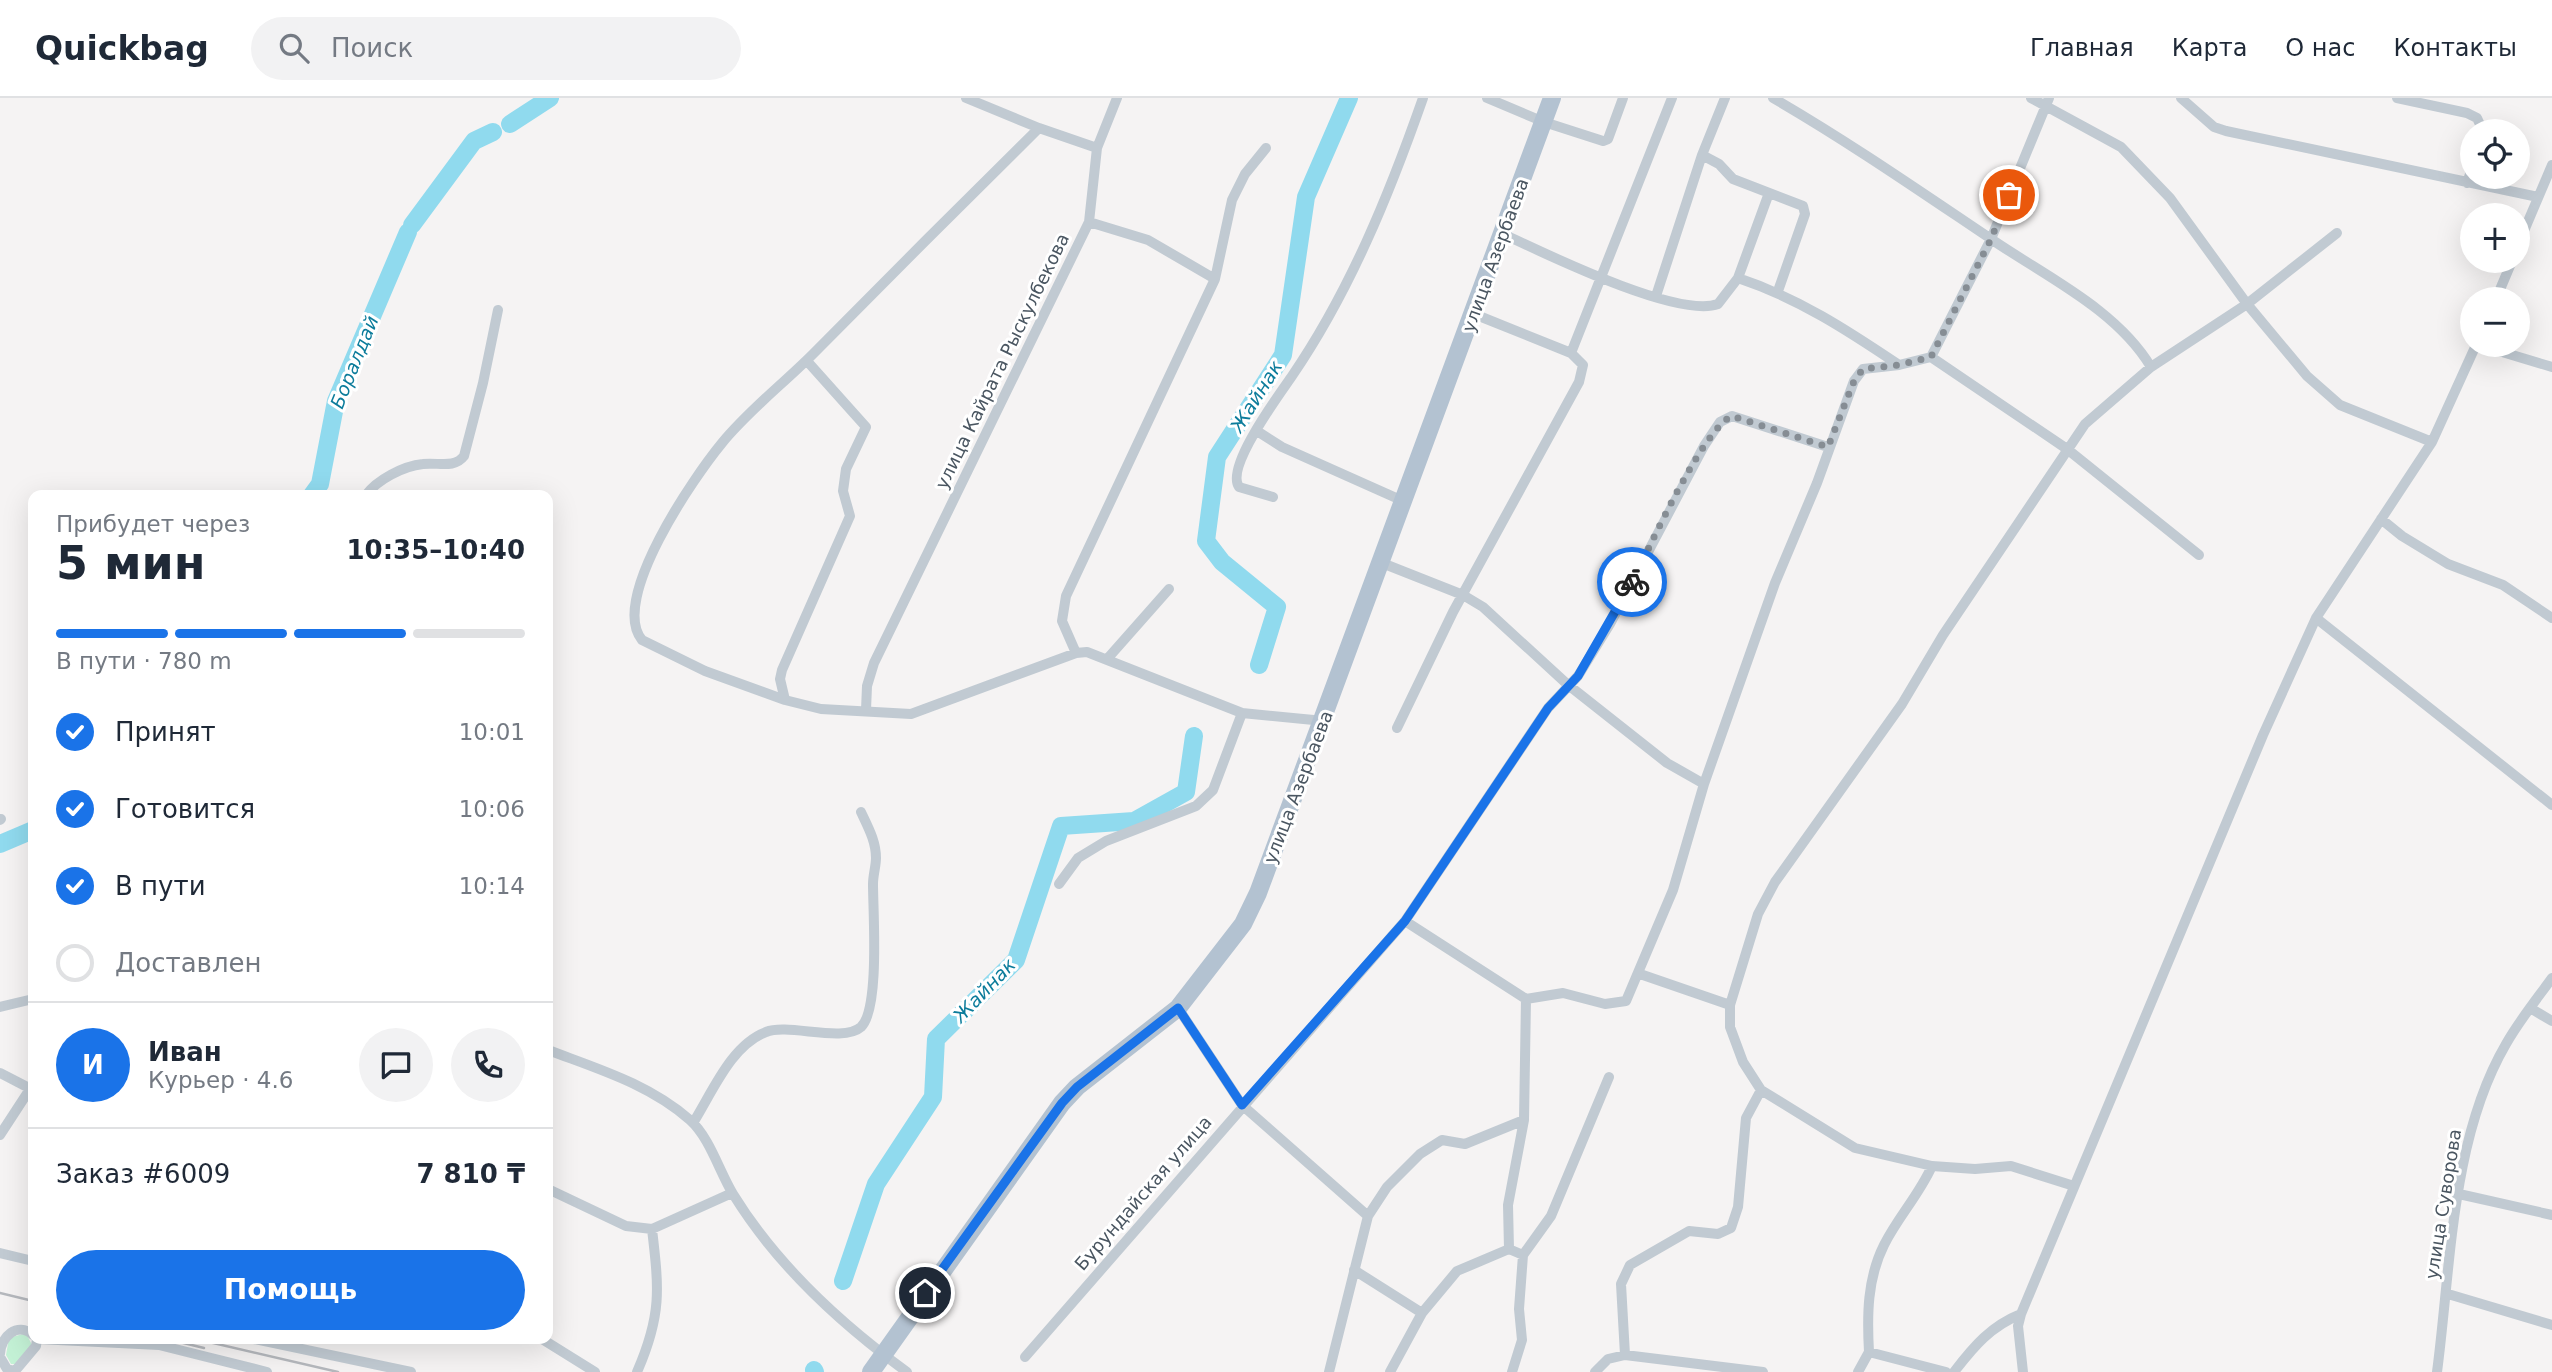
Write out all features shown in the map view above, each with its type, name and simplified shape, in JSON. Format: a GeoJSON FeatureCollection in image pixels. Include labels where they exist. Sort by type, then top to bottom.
{"type":"FeatureCollection","features":[{"type":"Feature","properties":{"kind":"main road","name":"улица Азербаева"},"geometry":{"type":"LineString","coordinates":[[872,1372],[881,1354],[1062,1103],[1077,1087],[1178,1008],[1243,924],[1324,721],[1552,98]]}},
{"type":"Feature","properties":{"kind":"street"},"geometry":{"type":"LineString","coordinates":[[966,98],[1097,148]]}},
{"type":"Feature","properties":{"kind":"street"},"geometry":{"type":"LineString","coordinates":[[1089,222],[1097,148],[1117,98]]}},
{"type":"Feature","properties":{"kind":"street"},"geometry":{"type":"LineString","coordinates":[[1273,497],[1236,484],[1235,474],[1246,446],[1310,350],[1385,205],[1423,98]]}},
{"type":"Feature","properties":{"kind":"street"},"geometry":{"type":"LineString","coordinates":[[1487,98],[1544,122],[1603,141],[1608,139],[1623,98]]}},
{"type":"Feature","properties":{"kind":"street"},"geometry":{"type":"LineString","coordinates":[[1572,353],[1672,98]]}},
{"type":"Feature","properties":{"kind":"street"},"geometry":{"type":"LineString","coordinates":[[1656,296],[1702,155],[1725,98]]}},
{"type":"Feature","properties":{"kind":"street"},"geometry":{"type":"LineString","coordinates":[[2031,98],[2047,102],[2121,147],[2170,198],[2247,304],[2307,376],[2340,405],[2432,442]]}},
{"type":"Feature","properties":{"kind":"street"},"geometry":{"type":"LineString","coordinates":[[2181,98],[2214,127],[2226,131],[2460,181]]}},
{"type":"Feature","properties":{"kind":"street"},"geometry":{"type":"LineString","coordinates":[[2397,98],[2467,113],[2475,119]]}},
{"type":"Feature","properties":{"kind":"street"},"geometry":{"type":"LineString","coordinates":[[1780,100],[1876,160],[2098,310],[2139,348],[2151,367]]}},
{"type":"Feature","properties":{"kind":"street"},"geometry":{"type":"LineString","coordinates":[[1931,357],[1991,239],[2047,102]]}},
{"type":"Feature","properties":{"kind":"street"},"geometry":{"type":"LineString","coordinates":[[1039,128],[807,361],[751,411],[720,444],[660,534],[647,561],[634,616],[635,632],[642,640],[705,671],[785,701],[821,709],[911,714],[1076,653],[1108,658],[1242,713],[1324,721]]}},
{"type":"Feature","properties":{"kind":"street"},"geometry":{"type":"LineString","coordinates":[[1076,653],[1062,621],[1061,610],[1066,596],[1215,279],[1232,200],[1245,174],[1266,148]]}},
{"type":"Feature","properties":{"kind":"street"},"geometry":{"type":"LineString","coordinates":[[1702,155],[1719,164],[1733,179],[1802,206],[1805,214],[1778,291]]}},
{"type":"Feature","properties":{"kind":"street"},"geometry":{"type":"LineString","coordinates":[[2530,216],[2552,165]]}},
{"type":"Feature","properties":{"kind":"street"},"geometry":{"type":"LineString","coordinates":[[2497,189],[2538,197]]}},
{"type":"Feature","properties":{"kind":"street"},"geometry":{"type":"LineString","coordinates":[[1503,234],[1601,279],[1708,308],[1718,304],[1738,278],[1769,193]]}},
{"type":"Feature","properties":{"kind":"street","name":"улица Кайрата Рыскулбекова"},"geometry":{"type":"LineString","coordinates":[[866,710],[867,686],[874,663],[1089,222],[1148,240],[1215,279]]}},
{"type":"Feature","properties":{"kind":"street"},"geometry":{"type":"LineString","coordinates":[[2074,1186],[2011,1166],[1975,1169],[1932,1166],[1855,1148],[1761,1090],[1743,1062],[1730,1027],[1730,1005],[1758,914],[1775,882],[1902,704],[1942,635],[2085,424],[2151,367],[2247,304],[2337,233]]}},
{"type":"Feature","properties":{"kind":"street"},"geometry":{"type":"LineString","coordinates":[[1738,278],[1778,291],[1832,320],[1899,365]]}},
{"type":"Feature","properties":{"kind":"street"},"geometry":{"type":"LineString","coordinates":[[370,490],[412,466],[450,464],[459,462],[464,456],[498,310]]}},
{"type":"Feature","properties":{"kind":"street"},"geometry":{"type":"LineString","coordinates":[[1397,729],[1463,595],[1579,382],[1583,365],[1572,353],[1474,314]]}},
{"type":"Feature","properties":{"kind":"street"},"geometry":{"type":"LineString","coordinates":[[1405,921],[1526,999],[1563,993],[1605,1004],[1626,1001],[1640,975],[1673,890],[1703,784],[1775,583],[1817,483],[1854,381],[1863,369],[1899,365],[1931,357],[2067,449],[2199,555]]}},
{"type":"Feature","properties":{"kind":"street"},"geometry":{"type":"LineString","coordinates":[[2023,1372],[2018,1326],[2021,1314],[2263,735],[2316,618],[2432,442],[2472,357]]}},
{"type":"Feature","properties":{"kind":"street"},"geometry":{"type":"LineString","coordinates":[[2517,357],[2552,368]]}},
{"type":"Feature","properties":{"kind":"street"},"geometry":{"type":"LineString","coordinates":[[785,701],[780,678],[782,670],[850,516],[843,491],[846,469],[866,427],[807,361]]}},
{"type":"Feature","properties":{"kind":"street","name":"Бурундайская улица"},"geometry":{"type":"LineString","coordinates":[[1025,1357],[1405,921],[1567,684],[1578,676],[1610,624],[1704,446],[1720,422],[1732,416],[1828,447]]}},
{"type":"Feature","properties":{"kind":"street"},"geometry":{"type":"LineString","coordinates":[[1257,431],[1282,447],[1403,501]]}},
{"type":"Feature","properties":{"kind":"street"},"geometry":{"type":"LineString","coordinates":[[2381,519],[2402,536],[2448,564],[2503,585],[2552,618]]}},
{"type":"Feature","properties":{"kind":"street"},"geometry":{"type":"LineString","coordinates":[[1382,563],[1463,595],[1483,607],[1567,684],[1667,763],[1703,784]]}},
{"type":"Feature","properties":{"kind":"street"},"geometry":{"type":"LineString","coordinates":[[1108,658],[1169,589]]}},
{"type":"Feature","properties":{"kind":"street"},"geometry":{"type":"LineString","coordinates":[[2316,618],[2552,805]]}},
{"type":"Feature","properties":{"kind":"street"},"geometry":{"type":"LineString","coordinates":[[1059,884],[1078,858],[1106,841],[1196,806],[1213,790],[1242,713]]}},
{"type":"Feature","properties":{"kind":"street"},"geometry":{"type":"LineString","coordinates":[[693,1123],[741,1048],[767,1031],[848,1032],[861,1027],[870,1010],[876,933],[873,881],[876,858],[873,836],[861,812]]}},
{"type":"Feature","properties":{"kind":"street"},"geometry":{"type":"LineString","coordinates":[[1640,975],[1730,1005]]}},
{"type":"Feature","properties":{"kind":"street","name":"улица Суворова"},"geometry":{"type":"LineString","coordinates":[[2437,1372],[2459,1194],[2475,1115],[2506,1044],[2552,978]]}},
{"type":"Feature","properties":{"kind":"street"},"geometry":{"type":"LineString","coordinates":[[1509,1249],[1508,1205],[1524,1120],[1526,999]]}},
{"type":"Feature","properties":{"kind":"street"},"geometry":{"type":"LineString","coordinates":[[0,1007],[28,1000]]}},
{"type":"Feature","properties":{"kind":"street"},"geometry":{"type":"LineString","coordinates":[[1178,1008],[1242,1105],[1368,1216]]}},
{"type":"Feature","properties":{"kind":"street"},"geometry":{"type":"LineString","coordinates":[[2530,1008],[2552,1021]]}},
{"type":"Feature","properties":{"kind":"street"},"geometry":{"type":"LineString","coordinates":[[553,1052],[634,1083],[669,1103],[693,1123],[732,1193],[776,1252],[820,1299],[881,1354],[907,1372]]}},
{"type":"Feature","properties":{"kind":"street"},"geometry":{"type":"LineString","coordinates":[[0,1073],[28,1087]]}},
{"type":"Feature","properties":{"kind":"street"},"geometry":{"type":"LineString","coordinates":[[1512,1372],[1522,1339],[1519,1309],[1523,1255],[1552,1216],[1609,1077]]}},
{"type":"Feature","properties":{"kind":"street"},"geometry":{"type":"LineString","coordinates":[[1625,1355],[1621,1284],[1630,1265],[1689,1231],[1718,1234],[1731,1228],[1738,1207],[1746,1118],[1761,1090]]}},
{"type":"Feature","properties":{"kind":"street"},"geometry":{"type":"LineString","coordinates":[[0,1135],[28,1095]]}},
{"type":"Feature","properties":{"kind":"street"},"geometry":{"type":"LineString","coordinates":[[1329,1372],[1368,1216],[1387,1187],[1420,1154],[1442,1140],[1465,1144],[1524,1120]]}},
{"type":"Feature","properties":{"kind":"street"},"geometry":{"type":"LineString","coordinates":[[1858,1372],[1869,1352],[1866,1304],[1883,1246],[1922,1189],[1932,1166]]}},
{"type":"Feature","properties":{"kind":"street"},"geometry":{"type":"LineString","coordinates":[[553,1191],[626,1226],[652,1229],[732,1193]]}},
{"type":"Feature","properties":{"kind":"street"},"geometry":{"type":"LineString","coordinates":[[2459,1194],[2552,1215]]}},
{"type":"Feature","properties":{"kind":"street"},"geometry":{"type":"LineString","coordinates":[[637,1372],[652,1338],[657,1315],[658,1280],[652,1229]]}},
{"type":"Feature","properties":{"kind":"street"},"geometry":{"type":"LineString","coordinates":[[1390,1372],[1422,1313],[1457,1271],[1509,1249],[1523,1255]]}},
{"type":"Feature","properties":{"kind":"street"},"geometry":{"type":"LineString","coordinates":[[0,1253],[28,1260]]}},
{"type":"Feature","properties":{"kind":"street"},"geometry":{"type":"LineString","coordinates":[[1354,1270],[1422,1313]]}},
{"type":"Feature","properties":{"kind":"street"},"geometry":{"type":"LineString","coordinates":[[2448,1294],[2552,1325]]}},
{"type":"Feature","properties":{"kind":"street"},"geometry":{"type":"LineString","coordinates":[[1954,1372],[1978,1341],[2000,1323],[2021,1314]]}},
{"type":"Feature","properties":{"kind":"street"},"geometry":{"type":"LineString","coordinates":[[28,1331],[16,1330],[3,1340],[0,1356],[9,1370],[36,1344]]}},
{"type":"Feature","properties":{"kind":"street"},"geometry":{"type":"LineString","coordinates":[[141,1344],[159,1345],[267,1372]]}},
{"type":"Feature","properties":{"kind":"street"},"geometry":{"type":"LineString","coordinates":[[278,1344],[411,1372]]}},
{"type":"Feature","properties":{"kind":"street"},"geometry":{"type":"LineString","coordinates":[[550,1344],[595,1372]]}},
{"type":"Feature","properties":{"kind":"street"},"geometry":{"type":"LineString","coordinates":[[1869,1352],[1947,1372]]}},
{"type":"Feature","properties":{"kind":"street"},"geometry":{"type":"LineString","coordinates":[[1595,1372],[1608,1359],[1625,1355],[1763,1372]]}},
{"type":"Feature","properties":{"kind":"green space"},"geometry":{"type":"Polygon","coordinates":[[[26,1333],[28,1344],[32,1345],[18,1364],[11,1364],[6,1355],[9,1338],[26,1333]]]}},
{"type":"Feature","properties":{"kind":"waterway","name":"Боралдай"},"geometry":{"type":"LineString","coordinates":[[510,124],[550,98]]}},
{"type":"Feature","properties":{"kind":"waterway","name":"Жайнак"},"geometry":{"type":"LineString","coordinates":[[1259,665],[1277,607],[1222,562],[1206,541],[1217,457],[1283,355],[1306,197],[1349,98]]}},
{"type":"Feature","properties":{"kind":"waterway","name":"Боралдай"},"geometry":{"type":"LineString","coordinates":[[412,225],[474,141],[493,132]]}},
{"type":"Feature","properties":{"kind":"waterway","name":"Боралдай"},"geometry":{"type":"LineString","coordinates":[[316,490],[320,484],[336,401],[408,232]]}},
{"type":"Feature","properties":{"kind":"waterway","name":"Жайнак"},"geometry":{"type":"LineString","coordinates":[[843,1281],[876,1184],[933,1097],[936,1039],[1016,960],[1061,826],[1134,821],[1186,792],[1194,736]]}},
{"type":"Feature","properties":{"kind":"waterway","name":"Боралдай"},"geometry":{"type":"LineString","coordinates":[[0,844],[28,832]]}},
{"type":"Feature","properties":{"kind":"railway"},"geometry":{"type":"LineString","coordinates":[[0,1293],[28,1300]]}},
{"type":"Feature","properties":{"kind":"railway"},"geometry":{"type":"LineString","coordinates":[[188,1344],[204,1348]]}},
{"type":"Feature","properties":{"kind":"railway"},"geometry":{"type":"LineString","coordinates":[[218,1344],[338,1372]]}},
{"type":"Feature","properties":{"kind":"way so far"},"geometry":{"type":"LineString","coordinates":[[1632,582],[1704,446],[1720,422],[1732,416],[1828,447],[1854,381],[1863,369],[1899,365],[1931,357],[1991,239],[2009,195]]}},
{"type":"Feature","properties":{"kind":"route"},"geometry":{"type":"LineString","coordinates":[[925,1293],[1062,1103],[1077,1087],[1178,1008],[1242,1105],[1405,921],[1548,708],[1567,684],[1578,676],[1632,582]]}}]}
